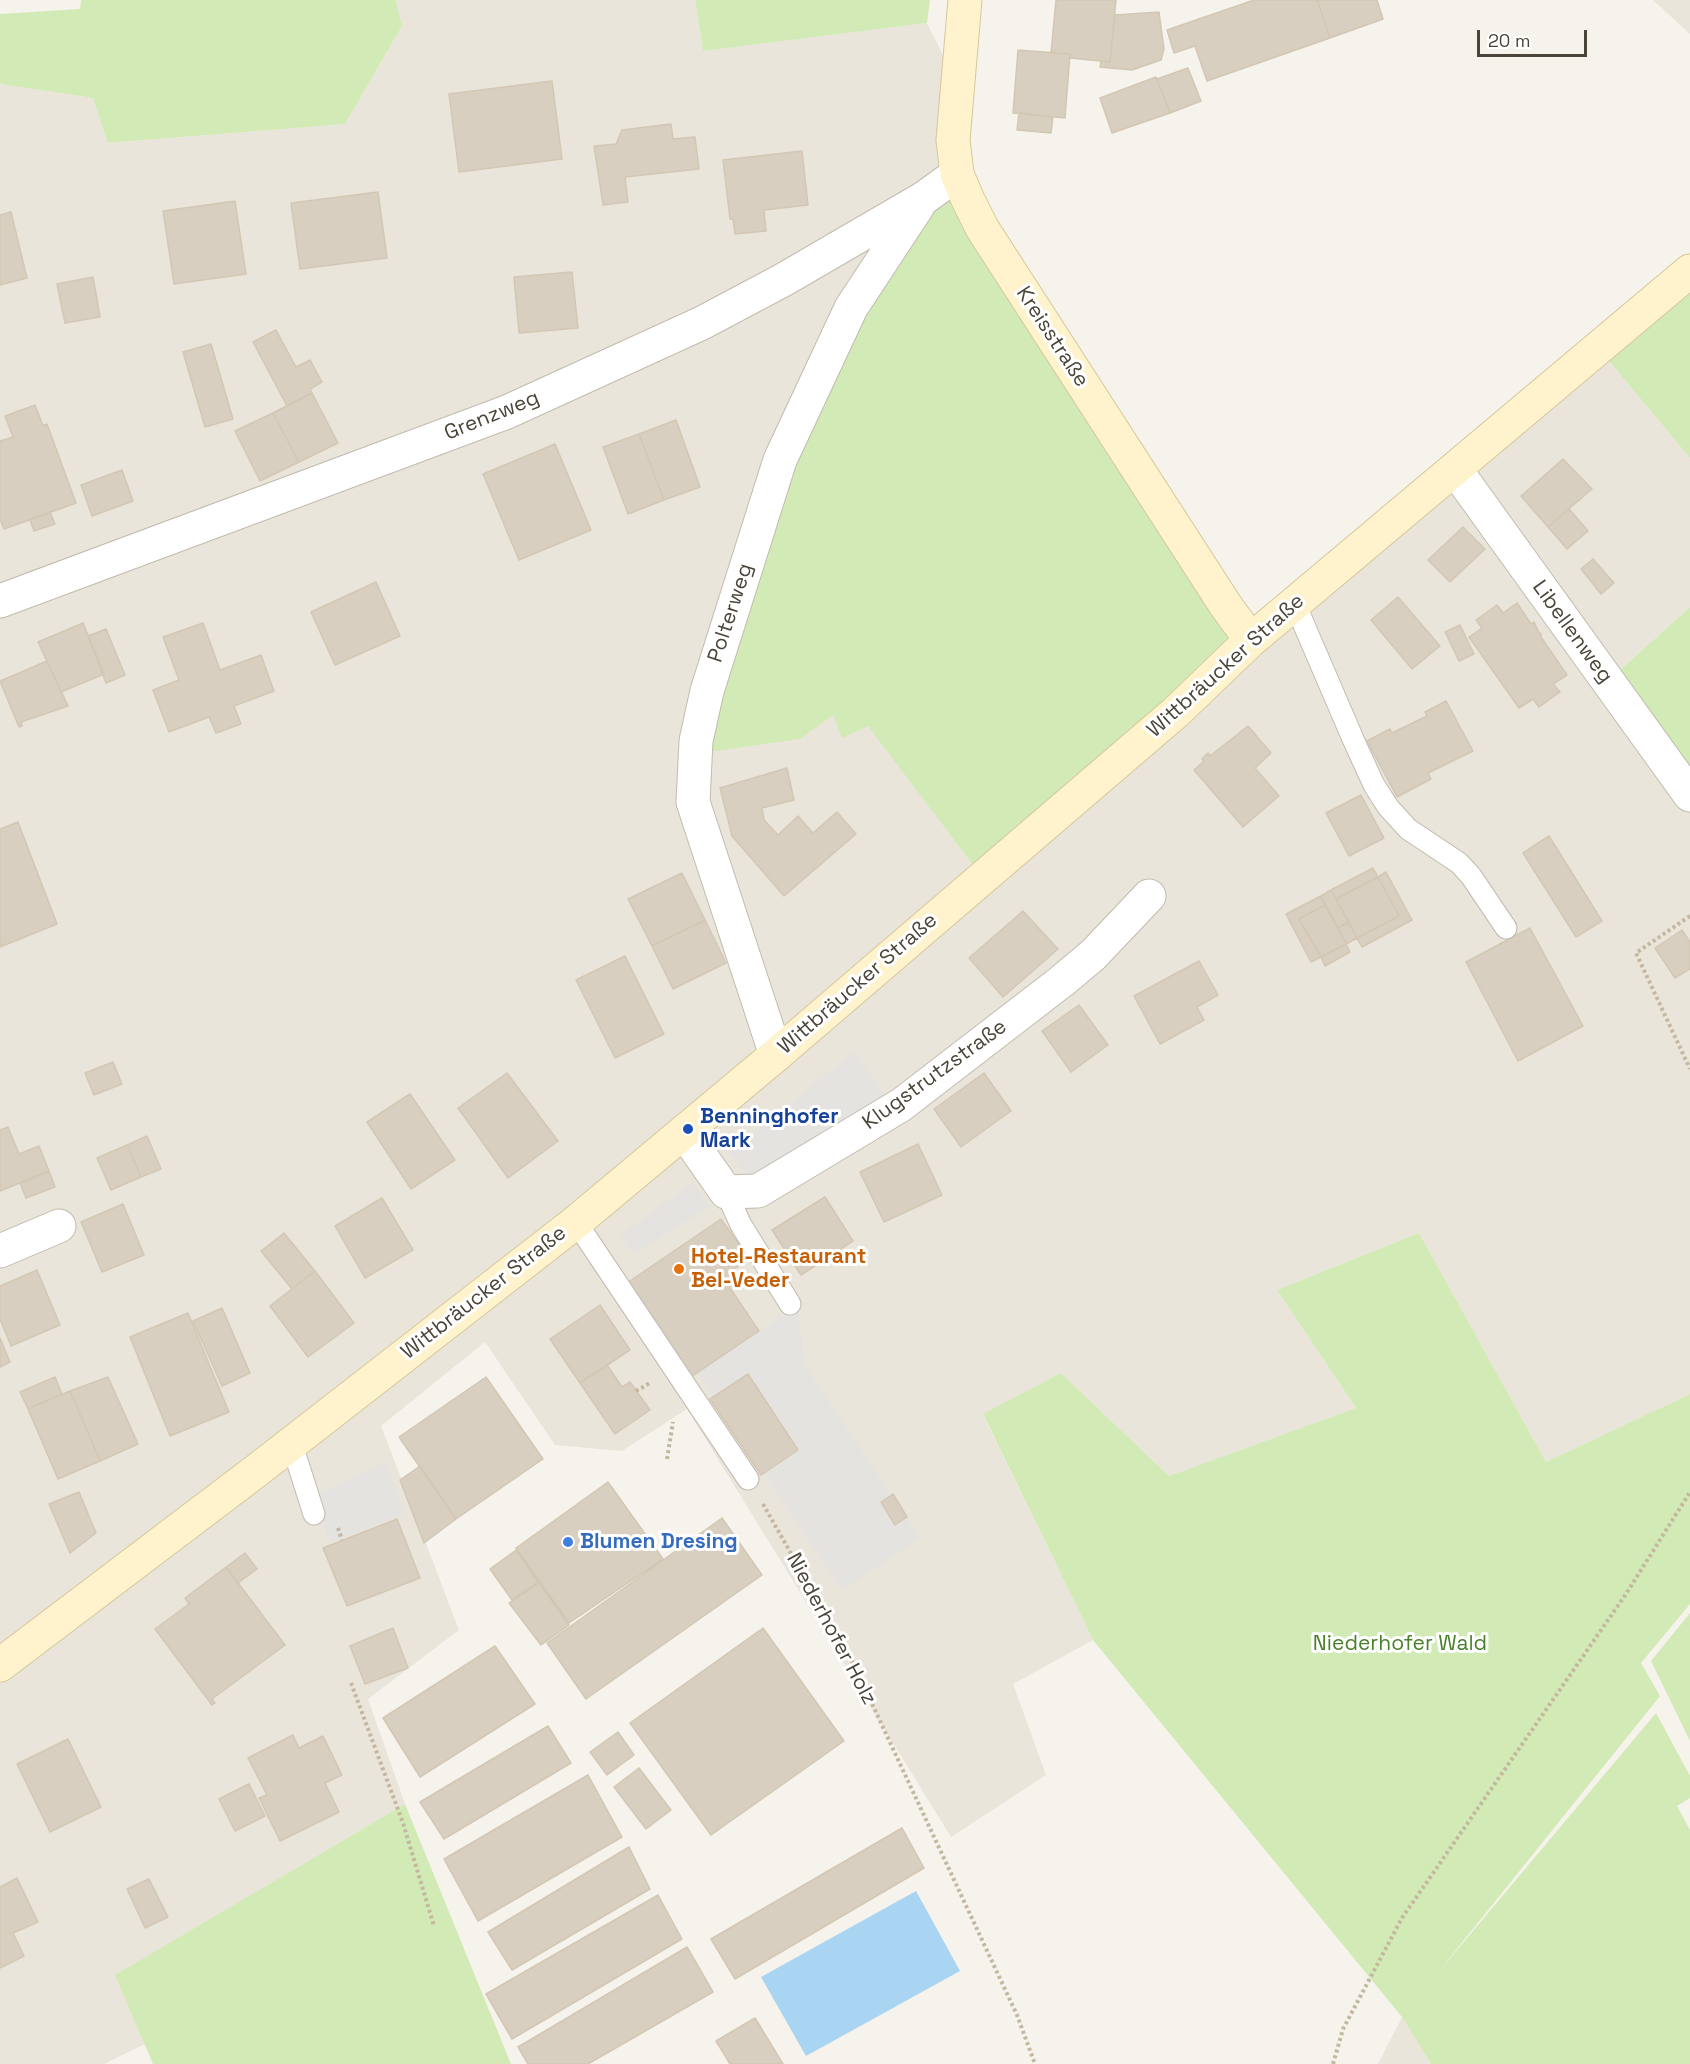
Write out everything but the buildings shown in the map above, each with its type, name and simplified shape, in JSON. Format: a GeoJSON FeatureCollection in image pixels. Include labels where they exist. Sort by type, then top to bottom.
{"type":"FeatureCollection","features":[{"type":"Feature","properties":{"kind":"main road","name":"Kreisstraße"},"geometry":{"type":"LineString","coordinates":[[965,0],[953,140],[957,174],[982,228],[1226,606],[1251,640]]}},
{"type":"Feature","properties":{"kind":"main road","name":"Wittbräucker Straße"},"geometry":{"type":"LineString","coordinates":[[0,1665],[576,1222],[776,1055],[1176,712],[1251,640],[1690,271]]}},
{"type":"Feature","properties":{"kind":"street","name":"Grenzweg"},"geometry":{"type":"LineString","coordinates":[[0,601],[507,412],[702,323],[783,280],[924,198],[957,174]]}},
{"type":"Feature","properties":{"kind":"street","name":"Polterweg"},"geometry":{"type":"LineString","coordinates":[[776,1055],[693,802],[696,741],[707,691],[780,460],[851,309],[924,198]]}},
{"type":"Feature","properties":{"kind":"street","name":"Libellenweg"},"geometry":{"type":"LineString","coordinates":[[1455,469],[1690,795]]}},
{"type":"Feature","properties":{"kind":"street","name":"Klugstrutzstraße"},"geometry":{"type":"LineString","coordinates":[[726,1192],[759,1191],[901,1105],[1086,961],[1149,896]]}},
{"type":"Feature","properties":{"kind":"street"},"geometry":{"type":"LineString","coordinates":[[684,1132],[726,1192]]}},
{"type":"Feature","properties":{"kind":"street"},"geometry":{"type":"LineString","coordinates":[[0,1251],[59,1226]]}},
{"type":"Feature","properties":{"kind":"lane"},"geometry":{"type":"LineString","coordinates":[[1295,604],[1374,785],[1388,807],[1408,829],[1459,863],[1471,876],[1506,928]]}},
{"type":"Feature","properties":{"kind":"lane"},"geometry":{"type":"LineString","coordinates":[[726,1192],[741,1226],[790,1304]]}},
{"type":"Feature","properties":{"kind":"lane"},"geometry":{"type":"LineString","coordinates":[[576,1222],[748,1479]]}},
{"type":"Feature","properties":{"kind":"lane"},"geometry":{"type":"LineString","coordinates":[[291,1442],[314,1514]]}},
{"type":"Feature","properties":{"kind":"path"},"geometry":{"type":"LineString","coordinates":[[1690,916],[1636,952],[1690,1069]]}},
{"type":"Feature","properties":{"kind":"path"},"geometry":{"type":"LineString","coordinates":[[636,1391],[648,1383],[657,1384]]}},
{"type":"Feature","properties":{"kind":"path"},"geometry":{"type":"LineString","coordinates":[[667,1459],[674,1424],[671,1418]]}},
{"type":"Feature","properties":{"kind":"path","name":"Niederhofer Holz"},"geometry":{"type":"LineString","coordinates":[[748,1479],[852,1663],[1017,2015],[1035,2064]]}},
{"type":"Feature","properties":{"kind":"path"},"geometry":{"type":"LineString","coordinates":[[1333,2064],[1343,2029],[1402,1918],[1626,1594],[1690,1492]]}},
{"type":"Feature","properties":{"kind":"path"},"geometry":{"type":"LineString","coordinates":[[351,1683],[403,1823],[434,1926]]}},
{"type":"Feature","properties":{"kind":"shaded area"},"geometry":{"type":"Polygon","coordinates":[[[396,0],[695,0],[703,51],[927,23],[957,83],[833,715],[868,725],[982,877],[1599,349],[1690,458],[1690,607],[1608,681],[1690,795],[1690,1394],[1546,1462],[1419,1233],[1277,1290],[1356,1408],[1169,1476],[1061,1373],[983,1415],[1093,1640],[1013,1684],[1046,1775],[951,1837],[687,1409],[622,1451],[555,1445],[485,1342],[381,1426],[459,1630],[368,1699],[405,1804],[116,1975],[145,2044],[104,2064],[0,2064],[0,84],[93,98],[109,143],[345,124],[402,26],[396,0]]]}},
{"type":"Feature","properties":{"kind":"shaded area"},"geometry":{"type":"Polygon","coordinates":[[[1653,0],[1690,0],[1690,34],[1653,0]]]}},
{"type":"Feature","properties":{"kind":"shaded area"},"geometry":{"type":"Polygon","coordinates":[[[854,1052],[889,1102],[766,1173],[747,1174],[728,1153],[854,1052]]]}},
{"type":"Feature","properties":{"kind":"shaded area"},"geometry":{"type":"Polygon","coordinates":[[[692,1183],[710,1206],[634,1254],[620,1236],[692,1183]]]}},
{"type":"Feature","properties":{"kind":"shaded area"},"geometry":{"type":"Polygon","coordinates":[[[798,1305],[804,1364],[920,1538],[842,1590],[697,1373],[798,1305]]]}},
{"type":"Feature","properties":{"kind":"shaded area"},"geometry":{"type":"Polygon","coordinates":[[[386,1461],[404,1514],[329,1543],[316,1495],[386,1461]]]}},
{"type":"Feature","properties":{"kind":"shaded area"},"geometry":{"type":"Polygon","coordinates":[[[1402,2017],[1431,2064],[1378,2064],[1402,2017]]]}},
{"type":"Feature","properties":{"kind":"green space"},"geometry":{"type":"Polygon","coordinates":[[[81,0],[396,0],[402,26],[345,124],[108,143],[93,98],[0,84],[0,14],[80,9],[81,0]]]}},
{"type":"Feature","properties":{"kind":"green space"},"geometry":{"type":"Polygon","coordinates":[[[695,0],[930,0],[927,23],[703,51],[695,0]]]}},
{"type":"Feature","properties":{"kind":"green space"},"geometry":{"type":"Polygon","coordinates":[[[957,174],[1251,640],[982,877],[868,726],[842,738],[833,715],[800,739],[708,752],[724,670],[790,464],[863,315],[957,174]]]}},
{"type":"Feature","properties":{"kind":"green space"},"geometry":{"type":"Polygon","coordinates":[[[1690,271],[1690,458],[1599,349],[1690,271]]]}},
{"type":"Feature","properties":{"kind":"green space"},"geometry":{"type":"Polygon","coordinates":[[[1690,607],[1690,795],[1608,681],[1690,607]]]}},
{"type":"Feature","properties":{"kind":"green space","name":"Niederhofer Wald"},"geometry":{"type":"Polygon","coordinates":[[[1419,1233],[1546,1462],[1690,1394],[1690,1604],[1641,1663],[1660,1696],[1436,1975],[1656,1713],[1690,1776],[1690,1798],[1677,1806],[1690,1830],[1690,2064],[1431,2064],[1402,2017],[1093,1640],[983,1414],[1061,1373],[1169,1476],[1356,1408],[1277,1290],[1419,1233]]]}},
{"type":"Feature","properties":{"kind":"green space"},"geometry":{"type":"Polygon","coordinates":[[[1690,1613],[1690,1741],[1651,1661],[1690,1613]]]}},
{"type":"Feature","properties":{"kind":"green space"},"geometry":{"type":"Polygon","coordinates":[[[405,1804],[511,2064],[153,2064],[115,1975],[405,1804]]]}},
{"type":"Feature","properties":{"kind":"water"},"geometry":{"type":"Polygon","coordinates":[[[916,1891],[960,1971],[806,2056],[761,1977],[916,1891]]]}},
{"type":"Feature","properties":{"kind":"place","name":"Benninghofer Mark"},"geometry":{"type":"Point","coordinates":[688,1129]}},
{"type":"Feature","properties":{"kind":"place","name":"Hotel-Restaurant Bel-Veder"},"geometry":{"type":"Point","coordinates":[679,1269]}},
{"type":"Feature","properties":{"kind":"place","name":"Blumen Dresing"},"geometry":{"type":"Point","coordinates":[568,1542]}}]}
